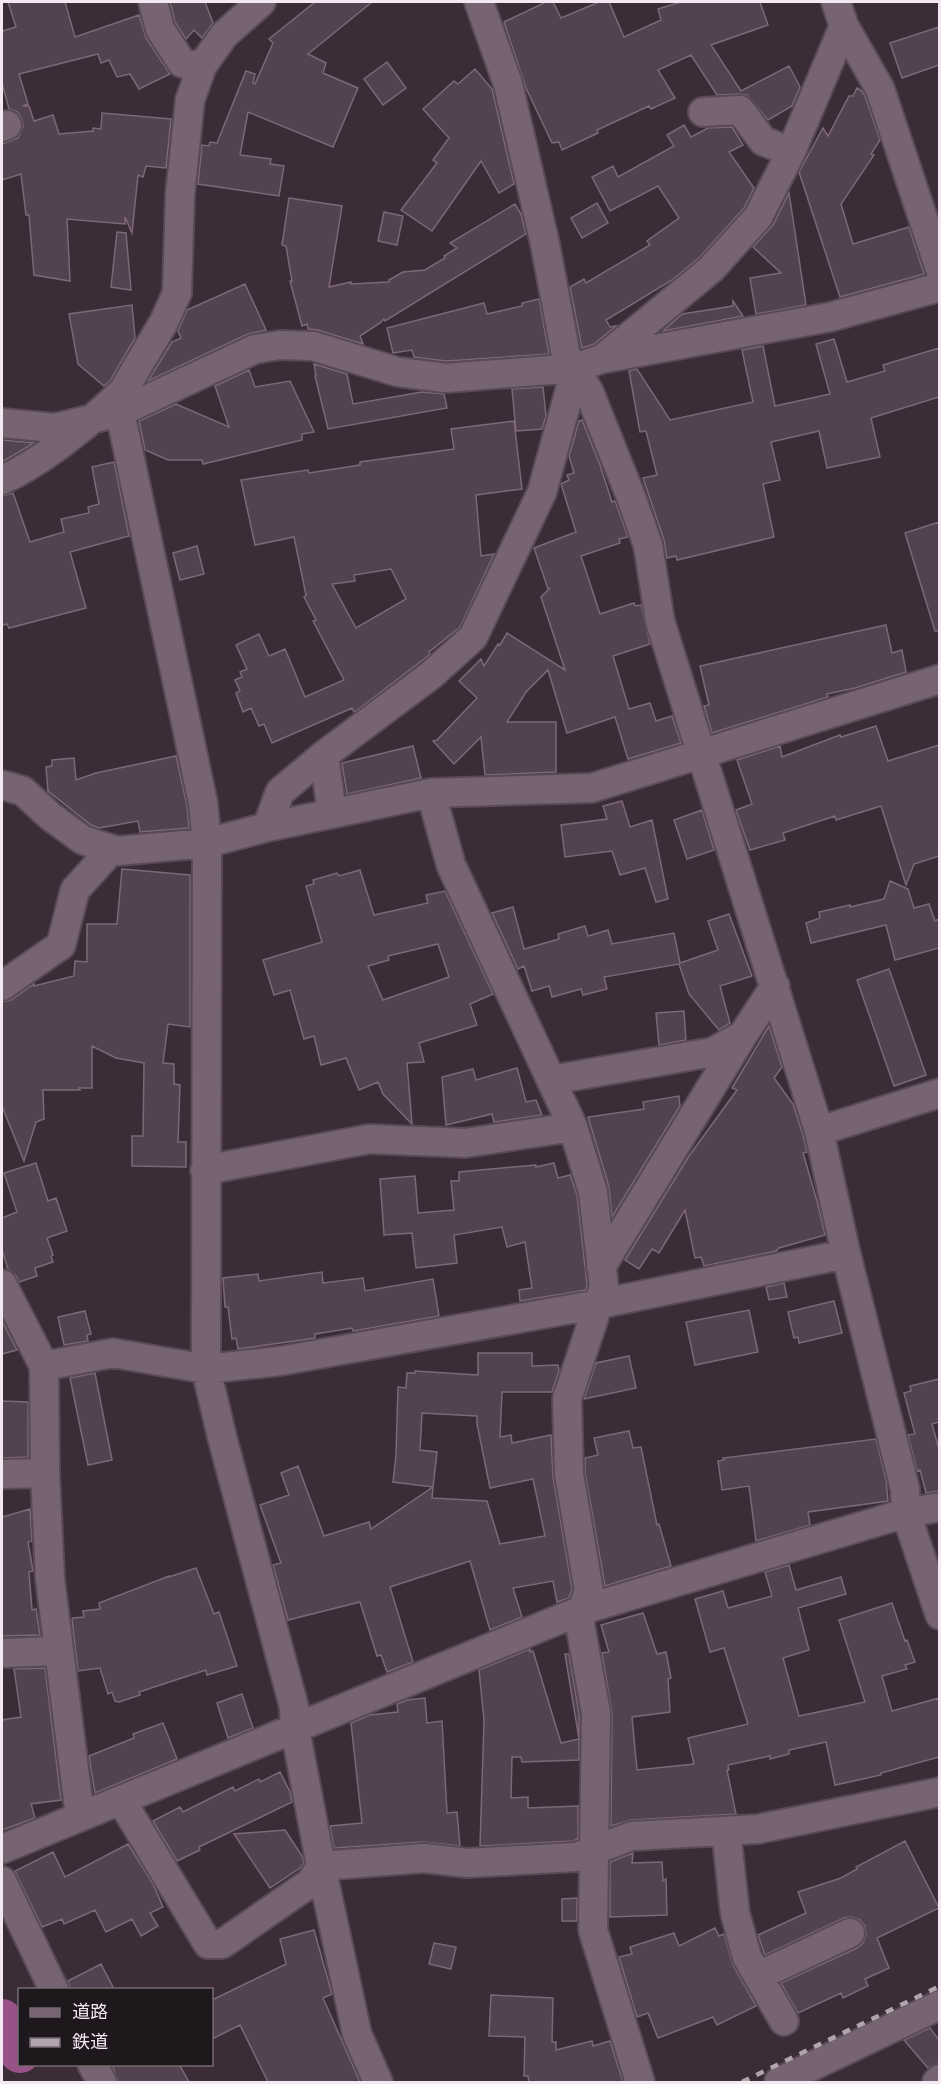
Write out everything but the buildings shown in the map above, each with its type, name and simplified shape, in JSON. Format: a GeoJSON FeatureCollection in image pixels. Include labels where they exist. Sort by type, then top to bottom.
{"type":"FeatureCollection","features":[{"type":"Feature","properties":{"kind":"street"},"geometry":{"type":"LineString","coordinates":[[153,2],[160,29],[182,63],[202,66]]}},
{"type":"Feature","properties":{"kind":"street"},"geometry":{"type":"LineString","coordinates":[[261,2],[224,35],[202,66],[190,100],[180,195],[177,293],[164,322],[123,391],[109,410],[203,803],[207,843],[206,1370],[294,1707],[295,1729],[321,1866],[357,2034],[378,2082]]}},
{"type":"Feature","properties":{"kind":"street"},"geometry":{"type":"LineString","coordinates":[[479,2],[508,84],[545,244],[566,355],[588,364]]}},
{"type":"Feature","properties":{"kind":"street"},"geometry":{"type":"LineString","coordinates":[[267,827],[280,792],[324,755],[431,675],[473,637],[542,492],[588,364],[711,269],[758,218],[791,152],[840,14]]}},
{"type":"Feature","properties":{"kind":"street"},"geometry":{"type":"LineString","coordinates":[[840,14],[880,89],[939,269]]}},
{"type":"Feature","properties":{"kind":"street"},"geometry":{"type":"LineString","coordinates":[[702,112],[740,110],[762,141],[791,152]]}},
{"type":"Feature","properties":{"kind":"street"},"geometry":{"type":"LineString","coordinates":[[2,480],[20,471],[60,433],[255,349],[280,345],[313,346],[398,372],[446,378],[588,364],[830,316],[939,287]]}},
{"type":"Feature","properties":{"kind":"street"},"geometry":{"type":"LineString","coordinates":[[588,364],[589,392],[648,545],[660,621],[819,1131],[846,1254],[905,1489],[906,1513],[939,1615]]}},
{"type":"Feature","properties":{"kind":"street"},"geometry":{"type":"LineString","coordinates":[[2,423],[60,433]]}},
{"type":"Feature","properties":{"kind":"street"},"geometry":{"type":"LineString","coordinates":[[2,785],[23,791],[50,816],[83,840],[108,849],[117,851],[207,843],[267,827],[431,793],[592,788],[939,679]]}},
{"type":"Feature","properties":{"kind":"street"},"geometry":{"type":"LineString","coordinates":[[324,755],[332,813]]}},
{"type":"Feature","properties":{"kind":"street"},"geometry":{"type":"LineString","coordinates":[[431,793],[451,865],[573,1127],[593,1192],[604,1287],[567,1399],[569,1474],[589,1591],[580,1624],[596,1713],[593,1930],[640,2082]]}},
{"type":"Feature","properties":{"kind":"street"},"geometry":{"type":"LineString","coordinates":[[2,986],[61,945],[75,890],[104,858],[108,849]]}},
{"type":"Feature","properties":{"kind":"street"},"geometry":{"type":"LineString","coordinates":[[602,1267],[775,986]]}},
{"type":"Feature","properties":{"kind":"street"},"geometry":{"type":"LineString","coordinates":[[551,1080],[713,1052],[743,1035]]}},
{"type":"Feature","properties":{"kind":"street"},"geometry":{"type":"LineString","coordinates":[[819,1131],[939,1093]]}},
{"type":"Feature","properties":{"kind":"street"},"geometry":{"type":"LineString","coordinates":[[205,1170],[369,1139],[465,1143],[573,1127]]}},
{"type":"Feature","properties":{"kind":"street"},"geometry":{"type":"LineString","coordinates":[[44,1366],[113,1353],[206,1370],[280,1361],[599,1304],[846,1254]]}},
{"type":"Feature","properties":{"kind":"street"},"geometry":{"type":"LineString","coordinates":[[2,1284],[44,1366],[45,1473],[50,1579],[57,1651],[81,1816]]}},
{"type":"Feature","properties":{"kind":"street"},"geometry":{"type":"LineString","coordinates":[[2,1474],[45,1473]]}},
{"type":"Feature","properties":{"kind":"street"},"geometry":{"type":"LineString","coordinates":[[2,1849],[582,1610],[906,1513],[939,1507]]}},
{"type":"Feature","properties":{"kind":"street"},"geometry":{"type":"LineString","coordinates":[[2,1653],[57,1651]]}},
{"type":"Feature","properties":{"kind":"street"},"geometry":{"type":"LineString","coordinates":[[321,1866],[424,1858],[478,1863],[576,1857],[632,1836],[758,1829],[939,1792]]}},
{"type":"Feature","properties":{"kind":"street"},"geometry":{"type":"LineString","coordinates":[[121,1800],[208,1944],[222,1944],[310,1883],[321,1866]]}},
{"type":"Feature","properties":{"kind":"street"},"geometry":{"type":"LineString","coordinates":[[726,1831],[735,1913],[747,1957],[784,2021]]}},
{"type":"Feature","properties":{"kind":"street"},"geometry":{"type":"LineString","coordinates":[[2,1881],[54,1988]]}},
{"type":"Feature","properties":{"kind":"street"},"geometry":{"type":"LineString","coordinates":[[758,1976],[850,1933]]}},
{"type":"Feature","properties":{"kind":"street"},"geometry":{"type":"LineString","coordinates":[[793,2080],[939,2005]]}},
{"type":"Feature","properties":{"kind":"street"},"geometry":{"type":"LineString","coordinates":[[93,2066],[102,2082]]}},
{"type":"Feature","properties":{"kind":"waterway"},"geometry":{"type":"LineString","coordinates":[[2,2020],[18,2048]]}},
{"type":"Feature","properties":{"kind":"railway"},"geometry":{"type":"LineString","coordinates":[[742,2082],[940,1986]]}}]}
